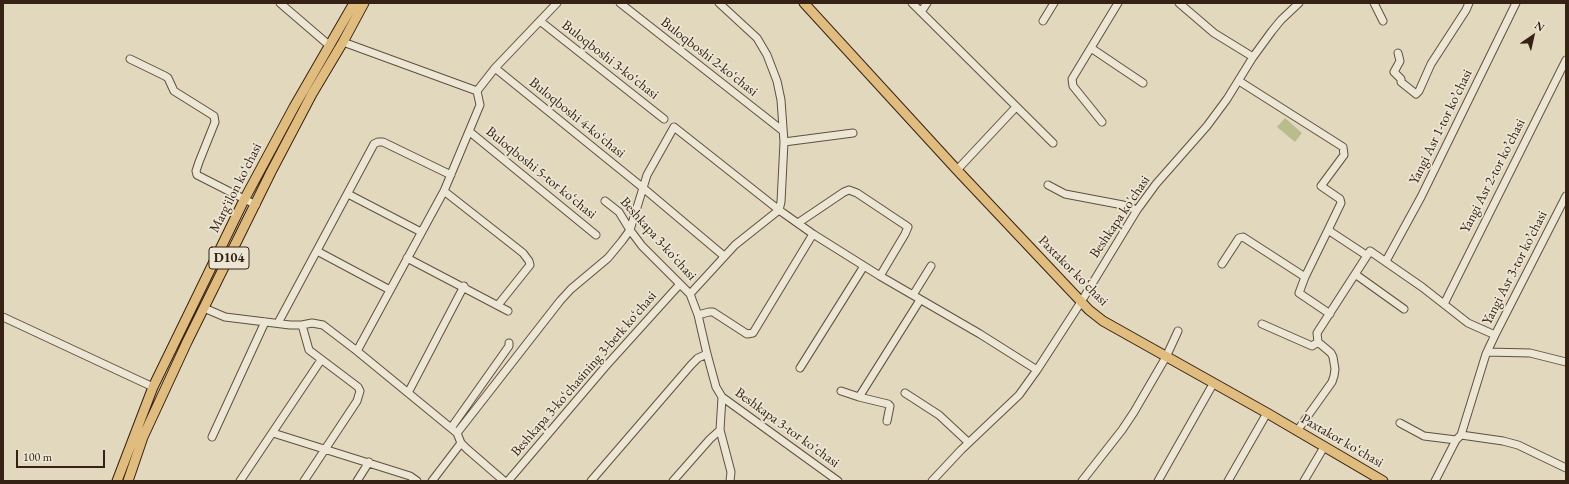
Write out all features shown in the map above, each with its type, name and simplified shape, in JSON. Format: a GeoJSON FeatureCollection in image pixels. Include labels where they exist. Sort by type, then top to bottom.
{"type":"FeatureCollection","features":[{"type":"Feature","properties":{"kind":"main road","name":"Margʻilon koʻchasi"},"geometry":{"type":"LineString","coordinates":[[117,481],[153,387],[244,200],[294,107],[354,3]]}},
{"type":"Feature","properties":{"kind":"main road","name":"Margʻilon koʻchasi"},"geometry":{"type":"LineString","coordinates":[[128,481],[143,437],[161,395],[312,94],[364,3]]}},
{"type":"Feature","properties":{"kind":"main road","name":"Paxtakor koʻchasi"},"geometry":{"type":"LineString","coordinates":[[804,3],[957,170],[1081,302],[1103,321],[1267,413],[1324,447],[1369,478],[1383,481]]}},
{"type":"Feature","properties":{"kind":"street"},"geometry":{"type":"LineString","coordinates":[[280,3],[330,46]]}},
{"type":"Feature","properties":{"kind":"street"},"geometry":{"type":"LineString","coordinates":[[477,90],[495,68],[557,3]]}},
{"type":"Feature","properties":{"kind":"street","name":"Buloqboshi 2-koʻchasi"},"geometry":{"type":"LineString","coordinates":[[620,3],[783,131]]}},
{"type":"Feature","properties":{"kind":"street"},"geometry":{"type":"LineString","coordinates":[[690,294],[735,245],[779,210],[781,202],[784,142],[781,100],[777,81],[767,55],[757,38],[719,3]]}},
{"type":"Feature","properties":{"kind":"street"},"geometry":{"type":"LineString","coordinates":[[912,3],[1052,143]]}},
{"type":"Feature","properties":{"kind":"street"},"geometry":{"type":"LineString","coordinates":[[921,12],[927,3]]}},
{"type":"Feature","properties":{"kind":"street"},"geometry":{"type":"LineString","coordinates":[[1043,21],[1054,3]]}},
{"type":"Feature","properties":{"kind":"street"},"geometry":{"type":"LineString","coordinates":[[1102,122],[1072,86],[1072,79],[1118,3]]}},
{"type":"Feature","properties":{"kind":"street"},"geometry":{"type":"LineString","coordinates":[[1179,3],[1214,33],[1253,57]]}},
{"type":"Feature","properties":{"kind":"street","name":"Beshkapa ko'chasi"},"geometry":{"type":"LineString","coordinates":[[932,481],[968,442],[1019,395],[1081,302],[1137,210],[1156,184],[1208,126],[1239,81],[1253,57],[1281,20],[1299,3]]}},
{"type":"Feature","properties":{"kind":"street"},"geometry":{"type":"LineString","coordinates":[[1374,3],[1382,21]]}},
{"type":"Feature","properties":{"kind":"street"},"geometry":{"type":"LineString","coordinates":[[1398,52],[1400,62],[1394,72],[1401,79],[1401,82],[1416,94],[1419,91],[1430,64],[1466,10],[1469,3]]}},
{"type":"Feature","properties":{"kind":"street","name":"Yangi Asr 1-tor koʼchasi"},"geometry":{"type":"LineString","coordinates":[[1386,261],[1421,197],[1516,3]]}},
{"type":"Feature","properties":{"kind":"street","name":"Buloqboshi 3-koʻchasi"},"geometry":{"type":"LineString","coordinates":[[540,21],[664,119]]}},
{"type":"Feature","properties":{"kind":"street"},"geometry":{"type":"LineString","coordinates":[[343,42],[477,90]]}},
{"type":"Feature","properties":{"kind":"street"},"geometry":{"type":"LineString","coordinates":[[1091,48],[1142,83]]}},
{"type":"Feature","properties":{"kind":"street"},"geometry":{"type":"LineString","coordinates":[[130,59],[168,78],[174,92],[214,116],[215,122],[199,162],[196,171],[197,175],[256,205]]}},
{"type":"Feature","properties":{"kind":"street","name":"Yangi Asr 2-tor koʼchasi"},"geometry":{"type":"LineString","coordinates":[[1444,304],[1566,60]]}},
{"type":"Feature","properties":{"kind":"street","name":"Buloqboshi 4-koʻchasi"},"geometry":{"type":"LineString","coordinates":[[495,68],[642,187],[724,256]]}},
{"type":"Feature","properties":{"kind":"street"},"geometry":{"type":"LineString","coordinates":[[1239,81],[1343,147],[1344,155],[1321,186],[1340,200],[1341,203],[1299,293],[1330,314]]}},
{"type":"Feature","properties":{"kind":"street"},"geometry":{"type":"LineString","coordinates":[[357,351],[444,191],[470,132],[480,105],[477,90]]}},
{"type":"Feature","properties":{"kind":"street"},"geometry":{"type":"LineString","coordinates":[[957,170],[1016,107]]}},
{"type":"Feature","properties":{"kind":"street"},"geometry":{"type":"LineString","coordinates":[[457,433],[560,301],[571,289],[608,258],[630,230],[642,187],[647,175],[674,127],[779,210],[813,234],[1037,370]]}},
{"type":"Feature","properties":{"kind":"street","name":"Buloqboshi 5-tor koʻchasi"},"geometry":{"type":"LineString","coordinates":[[470,132],[596,235]]}},
{"type":"Feature","properties":{"kind":"street"},"geometry":{"type":"LineString","coordinates":[[784,142],[853,133]]}},
{"type":"Feature","properties":{"kind":"street"},"geometry":{"type":"LineString","coordinates":[[278,323],[374,144],[383,142],[451,175]]}},
{"type":"Feature","properties":{"kind":"street"},"geometry":{"type":"LineString","coordinates":[[1048,185],[1065,194],[1117,203],[1137,210]]}},
{"type":"Feature","properties":{"kind":"street"},"geometry":{"type":"LineString","coordinates":[[798,223],[844,192],[849,190],[857,193],[908,227],[880,276]]}},
{"type":"Feature","properties":{"kind":"street"},"geometry":{"type":"LineString","coordinates":[[444,191],[522,253],[529,261],[530,265],[498,305]]}},
{"type":"Feature","properties":{"kind":"street"},"geometry":{"type":"LineString","coordinates":[[348,194],[421,232]]}},
{"type":"Feature","properties":{"kind":"street","name":"Yangi Asr 3-tor koʼchasi"},"geometry":{"type":"LineString","coordinates":[[1435,481],[1458,437],[1495,335],[1566,196]]}},
{"type":"Feature","properties":{"kind":"street","name":"Beshkapa 3-koʻchasi"},"geometry":{"type":"LineString","coordinates":[[605,201],[619,212],[642,246],[690,294],[698,315],[716,387],[722,397],[720,430],[731,472],[730,481]]}},
{"type":"Feature","properties":{"kind":"street"},"geometry":{"type":"LineString","coordinates":[[1328,230],[1366,255]]}},
{"type":"Feature","properties":{"kind":"street"},"geometry":{"type":"LineString","coordinates":[[698,315],[713,312],[747,334],[753,333],[813,234]]}},
{"type":"Feature","properties":{"kind":"street"},"geometry":{"type":"LineString","coordinates":[[1222,264],[1239,238],[1243,237],[1305,278]]}},
{"type":"Feature","properties":{"kind":"street"},"geometry":{"type":"LineString","coordinates":[[317,251],[390,290]]}},
{"type":"Feature","properties":{"kind":"street"},"geometry":{"type":"LineString","coordinates":[[1297,431],[1332,382],[1334,376],[1335,369],[1333,357],[1331,353],[1318,342],[1317,333],[1370,251],[1422,287],[1468,324],[1495,335]]}},
{"type":"Feature","properties":{"kind":"street"},"geometry":{"type":"LineString","coordinates":[[407,258],[464,286],[508,311]]}},
{"type":"Feature","properties":{"kind":"street"},"geometry":{"type":"LineString","coordinates":[[800,368],[864,266]]}},
{"type":"Feature","properties":{"kind":"street"},"geometry":{"type":"LineString","coordinates":[[913,296],[931,266]]}},
{"type":"Feature","properties":{"kind":"street"},"geometry":{"type":"LineString","coordinates":[[1355,274],[1404,309]]}},
{"type":"Feature","properties":{"kind":"street","name":"Beshkapa 3-koʻchasining 3-berk koʻchasi"},"geometry":{"type":"LineString","coordinates":[[508,481],[605,367],[680,284]]}},
{"type":"Feature","properties":{"kind":"street"},"geometry":{"type":"LineString","coordinates":[[408,393],[464,286]]}},
{"type":"Feature","properties":{"kind":"street"},"geometry":{"type":"LineString","coordinates":[[859,397],[920,300]]}},
{"type":"Feature","properties":{"kind":"street"},"geometry":{"type":"LineString","coordinates":[[204,308],[225,316],[265,322],[290,325],[312,323],[323,325],[457,433],[461,444],[504,481]]}},
{"type":"Feature","properties":{"kind":"street"},"geometry":{"type":"LineString","coordinates":[[3,317],[153,387]]}},
{"type":"Feature","properties":{"kind":"street"},"geometry":{"type":"LineString","coordinates":[[212,437],[265,322]]}},
{"type":"Feature","properties":{"kind":"street"},"geometry":{"type":"LineString","coordinates":[[1262,324],[1312,346],[1318,342]]}},
{"type":"Feature","properties":{"kind":"street"},"geometry":{"type":"LineString","coordinates":[[302,325],[309,350],[358,387],[360,391],[357,401],[304,481]]}},
{"type":"Feature","properties":{"kind":"street"},"geometry":{"type":"LineString","coordinates":[[1082,481],[1122,430],[1166,357],[1178,331]]}},
{"type":"Feature","properties":{"kind":"street"},"geometry":{"type":"LineString","coordinates":[[451,428],[509,346],[509,343]]}},
{"type":"Feature","properties":{"kind":"street"},"geometry":{"type":"LineString","coordinates":[[1488,352],[1530,353],[1566,362]]}},
{"type":"Feature","properties":{"kind":"street"},"geometry":{"type":"LineString","coordinates":[[590,481],[691,365],[698,358],[707,354]]}},
{"type":"Feature","properties":{"kind":"street"},"geometry":{"type":"LineString","coordinates":[[240,481],[321,360]]}},
{"type":"Feature","properties":{"kind":"street"},"geometry":{"type":"LineString","coordinates":[[1158,481],[1213,384]]}},
{"type":"Feature","properties":{"kind":"street"},"geometry":{"type":"LineString","coordinates":[[841,391],[888,404],[890,406],[887,421]]}},
{"type":"Feature","properties":{"kind":"street"},"geometry":{"type":"LineString","coordinates":[[905,393],[939,416],[968,442]]}},
{"type":"Feature","properties":{"kind":"street","name":"Beshkapa 3-tor koʻchasi"},"geometry":{"type":"LineString","coordinates":[[722,397],[837,481]]}},
{"type":"Feature","properties":{"kind":"street"},"geometry":{"type":"LineString","coordinates":[[1228,481],[1267,413]]}},
{"type":"Feature","properties":{"kind":"street"},"geometry":{"type":"LineString","coordinates":[[1400,423],[1424,436],[1504,441],[1518,445],[1566,468]]}},
{"type":"Feature","properties":{"kind":"street"},"geometry":{"type":"LineString","coordinates":[[673,481],[710,439],[720,430]]}},
{"type":"Feature","properties":{"kind":"street"},"geometry":{"type":"LineString","coordinates":[[272,433],[369,462],[410,476],[417,481]]}},
{"type":"Feature","properties":{"kind":"street"},"geometry":{"type":"LineString","coordinates":[[432,481],[461,444]]}},
{"type":"Feature","properties":{"kind":"street"},"geometry":{"type":"LineString","coordinates":[[1304,481],[1324,447]]}},
{"type":"Feature","properties":{"kind":"street"},"geometry":{"type":"LineString","coordinates":[[357,481],[369,462]]}},
{"type":"Feature","properties":{"kind":"green space"},"geometry":{"type":"Polygon","coordinates":[[[1285,118],[1302,133],[1295,142],[1277,127],[1285,118]]]}}]}
